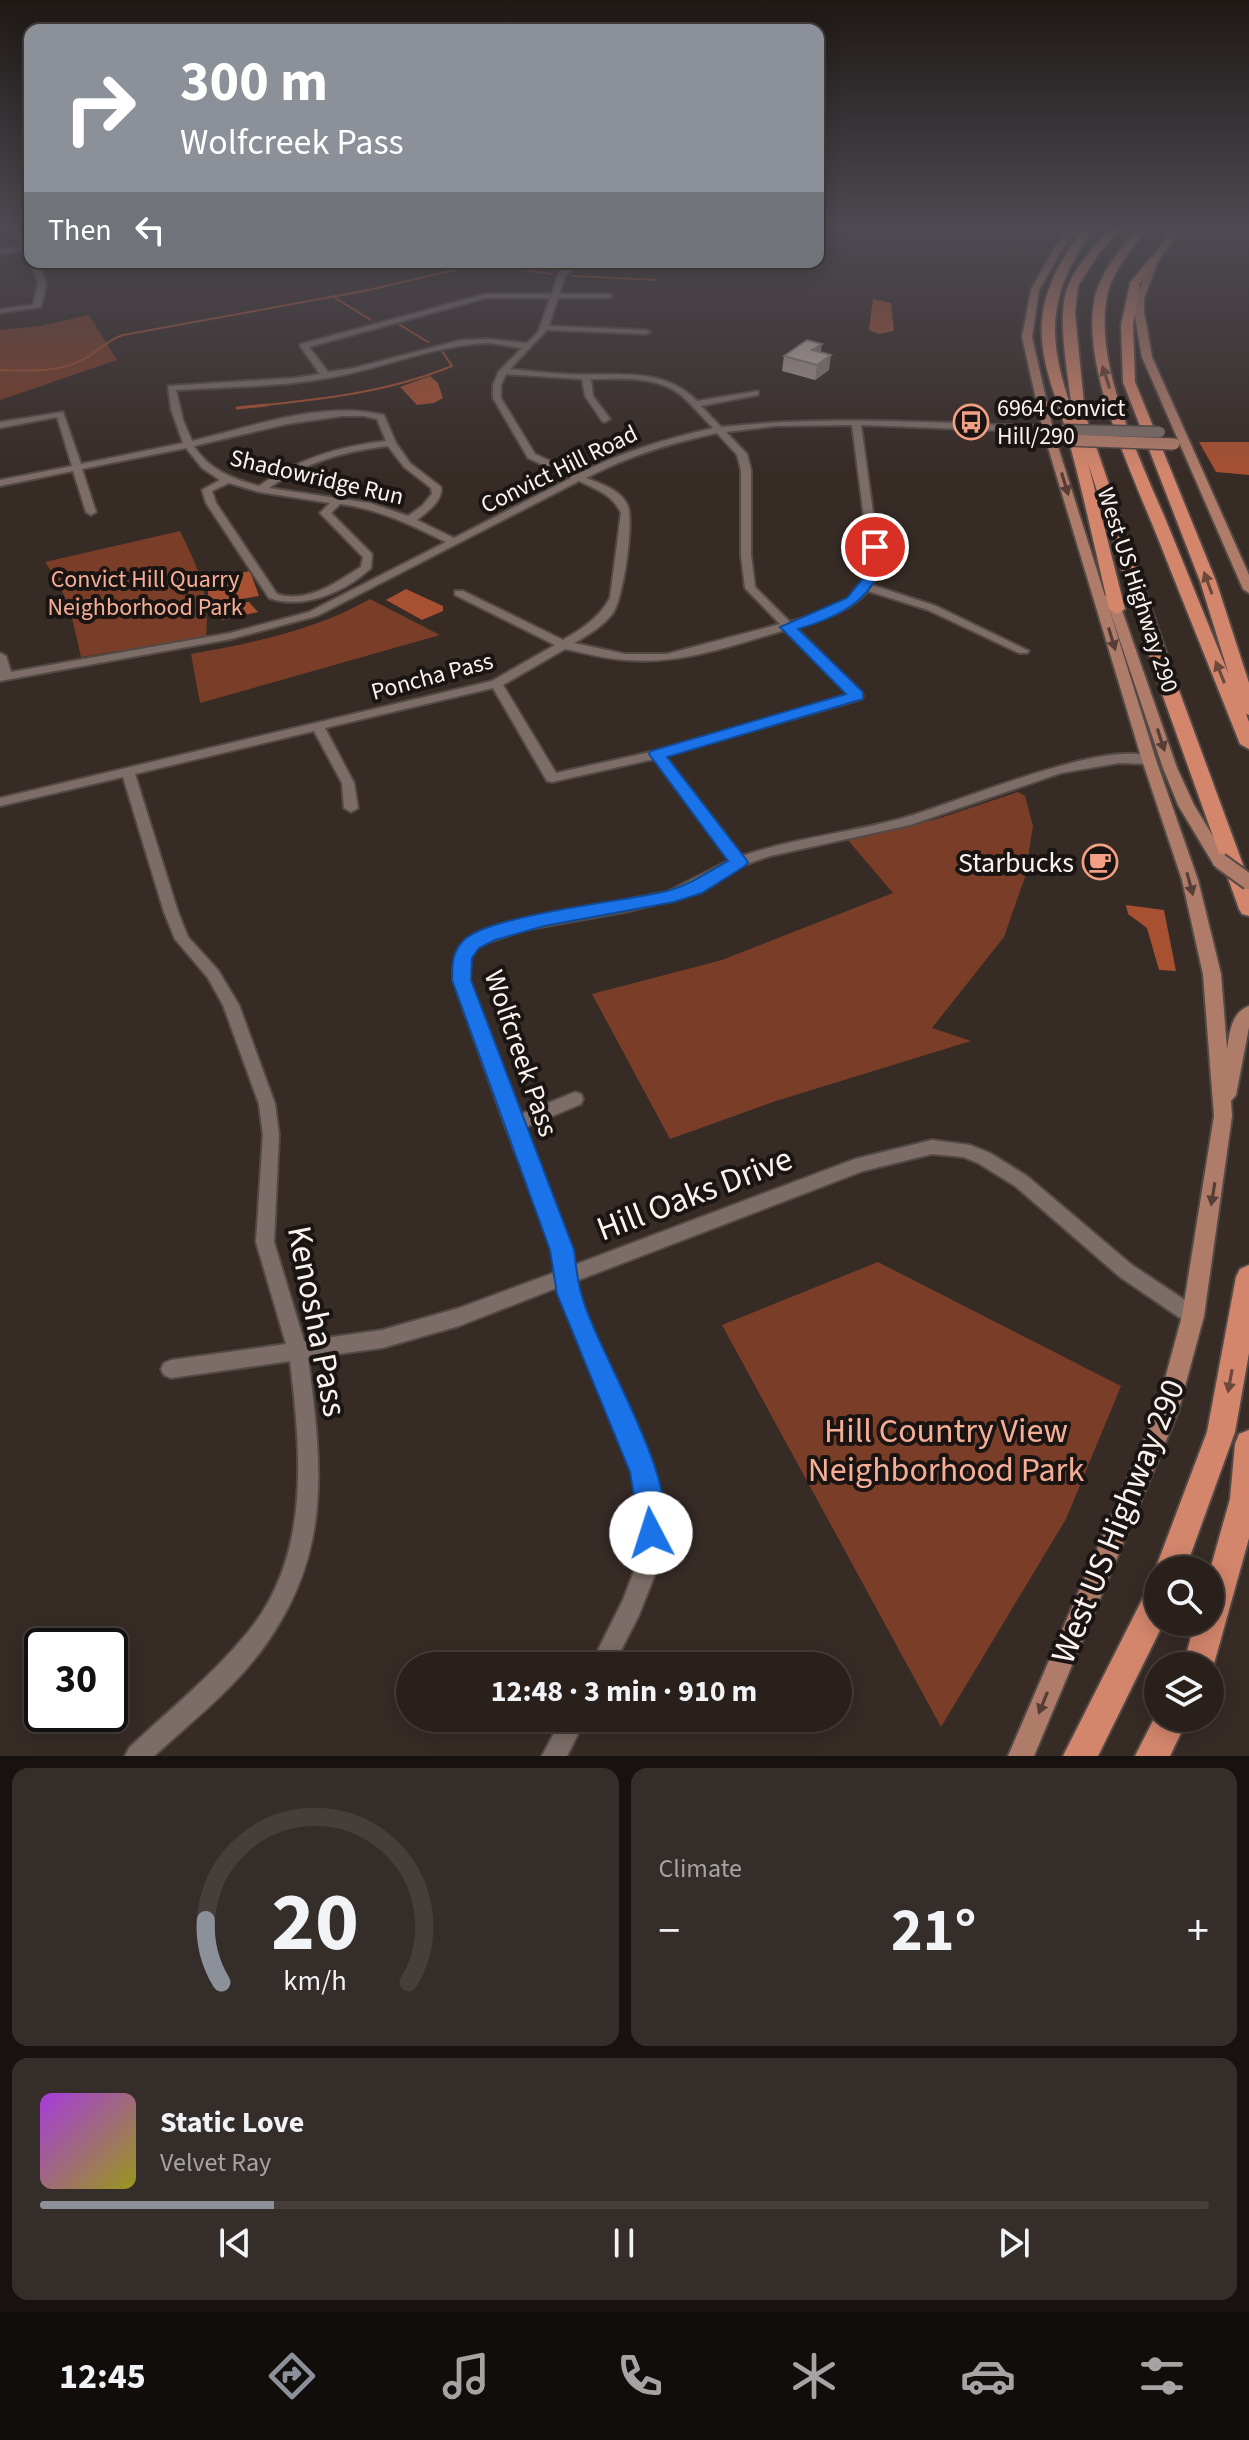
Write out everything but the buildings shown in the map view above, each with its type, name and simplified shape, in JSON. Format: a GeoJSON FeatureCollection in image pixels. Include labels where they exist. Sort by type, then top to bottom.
{"type":"FeatureCollection","features":[{"type":"Feature","properties":{"kind":"highway"},"geometry":{"type":"LineString","coordinates":[[1050,310],[1047,334],[1057,388],[1117,609]]}},
{"type":"Feature","properties":{"kind":"highway","name":"West US Highway 290"},"geometry":{"type":"LineString","coordinates":[[1069,310],[1079,414],[1168,685],[1249,909]]}},
{"type":"Feature","properties":{"kind":"highway","name":"West US Highway 290"},"geometry":{"type":"LineString","coordinates":[[1100,310],[1103,371],[1141,478],[1249,744]]}},
{"type":"Feature","properties":{"kind":"highway"},"geometry":{"type":"LineString","coordinates":[[1130,310],[1127,325],[1129,382],[1208,581],[1249,710]]}},
{"type":"Feature","properties":{"kind":"highway"},"geometry":{"type":"LineString","coordinates":[[1068,436],[1107,495]]}},
{"type":"Feature","properties":{"kind":"highway"},"geometry":{"type":"LineString","coordinates":[[1175,1556],[1221,1432],[1249,1277]]}},
{"type":"Feature","properties":{"kind":"highway"},"geometry":{"type":"LineString","coordinates":[[1204,1652],[1245,1495],[1249,1444]]}},
{"type":"Feature","properties":{"kind":"highway"},"geometry":{"type":"LineString","coordinates":[[1080,1756],[1144,1629]]}},
{"type":"Feature","properties":{"kind":"highway"},"geometry":{"type":"LineString","coordinates":[[1152,1756],[1165,1732]]}},
{"type":"Feature","properties":{"kind":"main road","name":"West US Highway 290"},"geometry":{"type":"LineString","coordinates":[[1021,1756],[1167,1412],[1193,1316],[1223,1116],[1212,974],[1190,880],[1149,760],[1048,430],[1027,337],[1032,310]]}},
{"type":"Feature","properties":{"kind":"main road"},"geometry":{"type":"LineString","coordinates":[[1139,310],[1147,357],[1249,589]]}},
{"type":"Feature","properties":{"kind":"main road"},"geometry":{"type":"LineString","coordinates":[[1054,449],[1068,436],[1174,444],[1189,451]]}},
{"type":"Feature","properties":{"kind":"main road"},"geometry":{"type":"LineString","coordinates":[[1081,537],[1117,609],[1170,768],[1186,805],[1220,861],[1249,882]]}},
{"type":"Feature","properties":{"kind":"main road"},"geometry":{"type":"LineString","coordinates":[[1223,1116],[1245,1018]]}},
{"type":"Feature","properties":{"kind":"street"},"geometry":{"type":"LineString","coordinates":[[431,310],[304,346],[326,376],[454,343],[489,341],[529,346]]}},
{"type":"Feature","properties":{"kind":"street"},"geometry":{"type":"LineString","coordinates":[[503,371],[545,328],[551,310]]}},
{"type":"Feature","properties":{"kind":"street"},"geometry":{"type":"LineString","coordinates":[[545,328],[646,332]]}},
{"type":"Feature","properties":{"kind":"street"},"geometry":{"type":"LineString","coordinates":[[496,684],[552,778],[657,754],[857,696],[750,588],[747,579],[746,470],[742,454],[679,389],[633,376],[586,377],[503,371]]}},
{"type":"Feature","properties":{"kind":"street","name":"Poncha Pass"},"geometry":{"type":"LineString","coordinates":[[0,802],[496,684],[594,625],[608,612],[615,598],[626,513],[621,502],[610,492],[539,462],[527,452],[497,398],[503,371]]}},
{"type":"Feature","properties":{"kind":"street","name":"Shadowridge Run"},"geometry":{"type":"LineString","coordinates":[[326,376],[270,384],[171,388],[177,415],[189,444],[205,467],[227,480],[339,500],[407,519],[455,542]]}},
{"type":"Feature","properties":{"kind":"street"},"geometry":{"type":"LineString","coordinates":[[586,377],[589,396],[605,419]]}},
{"type":"Feature","properties":{"kind":"street"},"geometry":{"type":"LineString","coordinates":[[695,404],[755,393]]}},
{"type":"Feature","properties":{"kind":"street"},"geometry":{"type":"LineString","coordinates":[[0,483],[259,427],[358,411],[381,417],[391,443],[407,465],[436,487],[437,494],[431,502],[407,519]]}},
{"type":"Feature","properties":{"kind":"street"},"geometry":{"type":"LineString","coordinates":[[0,425],[60,414],[91,512]]}},
{"type":"Feature","properties":{"kind":"street","name":"Convict Hill Road"},"geometry":{"type":"LineString","coordinates":[[3,676],[231,636],[289,621],[341,601],[577,478],[640,449],[722,430],[786,423],[856,423],[1048,430],[1068,436],[1181,432]]}},
{"type":"Feature","properties":{"kind":"street"},"geometry":{"type":"LineString","coordinates":[[459,593],[564,645],[625,657],[667,657],[832,613],[852,601],[866,587],[875,564],[856,423]]}},
{"type":"Feature","properties":{"kind":"street"},"geometry":{"type":"LineString","coordinates":[[262,488],[306,460],[351,448],[391,443]]}},
{"type":"Feature","properties":{"kind":"street"},"geometry":{"type":"LineString","coordinates":[[227,480],[207,490],[211,503],[273,596],[291,602],[335,586],[368,564],[368,556],[325,513],[339,500]]}},
{"type":"Feature","properties":{"kind":"street"},"geometry":{"type":"LineString","coordinates":[[866,587],[932,608],[1023,651]]}},
{"type":"Feature","properties":{"kind":"street"},"geometry":{"type":"LineString","coordinates":[[0,656],[3,676]]}},
{"type":"Feature","properties":{"kind":"street"},"geometry":{"type":"LineString","coordinates":[[318,727],[348,783],[351,808]]}},
{"type":"Feature","properties":{"kind":"street"},"geometry":{"type":"LineString","coordinates":[[657,754],[739,862]]}},
{"type":"Feature","properties":{"kind":"street","name":"Wolfcreek Pass"},"geometry":{"type":"LineString","coordinates":[[608,1652],[631,1607],[651,1556],[652,1510],[643,1472],[569,1294],[562,1250],[461,980],[462,958],[466,950],[488,936],[544,920],[668,897],[696,888],[739,862],[819,840],[904,822],[1096,759],[1125,757],[1149,760]]}},
{"type":"Feature","properties":{"kind":"street","name":"Kenosha Pass"},"geometry":{"type":"LineString","coordinates":[[128,772],[182,939],[213,974],[231,1005],[267,1104],[271,1135],[265,1242],[298,1352],[308,1431],[309,1499],[299,1553],[284,1595],[257,1638],[230,1669],[137,1756]]}},
{"type":"Feature","properties":{"kind":"street"},"geometry":{"type":"LineString","coordinates":[[513,1125],[575,1099]]}},
{"type":"Feature","properties":{"kind":"street","name":"Hill Oaks Drive"},"geometry":{"type":"LineString","coordinates":[[171,1369],[398,1335],[459,1317],[861,1164],[913,1149],[950,1147],[984,1158],[1021,1181],[1126,1271],[1193,1316]]}},
{"type":"Feature","properties":{"kind":"street"},"geometry":{"type":"LineString","coordinates":[[554,1756],[567,1732]]}},
{"type":"Feature","properties":{"kind":"green space"},"geometry":{"type":"Polygon","coordinates":[[[89,315],[117,360],[0,400],[0,330],[40,326],[89,315]]]}},
{"type":"Feature","properties":{"kind":"green space","name":"Convict Hill Quarry Neighborhood Park"},"geometry":{"type":"Polygon","coordinates":[[[180,531],[205,594],[206,637],[81,657],[65,596],[45,562],[180,531]]]}},
{"type":"Feature","properties":{"kind":"green space"},"geometry":{"type":"Polygon","coordinates":[[[370,599],[440,635],[200,703],[191,654],[306,627],[370,599]]]}},
{"type":"Feature","properties":{"kind":"green space"},"geometry":{"type":"Polygon","coordinates":[[[1018,792],[1025,796],[1033,826],[1025,877],[1004,937],[932,1028],[971,1041],[776,1101],[670,1139],[592,994],[722,960],[893,893],[847,839],[937,819],[1018,792]]]}},
{"type":"Feature","properties":{"kind":"green space","name":"Hill Country View Neighborhood Park"},"geometry":{"type":"Polygon","coordinates":[[[878,1262],[1121,1386],[1066,1519],[941,1727],[722,1325],[878,1262]]]}},
{"type":"Feature","properties":{"kind":"shaded area"},"geometry":{"type":"Polygon","coordinates":[[[872,310],[892,310],[894,331],[879,334],[869,330],[872,310]]]}},
{"type":"Feature","properties":{"kind":"shaded area"},"geometry":{"type":"Polygon","coordinates":[[[430,376],[438,383],[443,398],[434,403],[417,405],[400,387],[430,376]]]}},
{"type":"Feature","properties":{"kind":"shaded area"},"geometry":{"type":"Polygon","coordinates":[[[1199,442],[1249,442],[1249,475],[1216,472],[1199,442]]]}},
{"type":"Feature","properties":{"kind":"shaded area"},"geometry":{"type":"Polygon","coordinates":[[[250,571],[259,596],[209,604],[207,580],[250,571]]]}},
{"type":"Feature","properties":{"kind":"shaded area"},"geometry":{"type":"Polygon","coordinates":[[[406,589],[443,606],[443,611],[422,620],[386,600],[406,589]]]}},
{"type":"Feature","properties":{"kind":"shaded area"},"geometry":{"type":"Polygon","coordinates":[[[249,602],[258,612],[222,620],[218,603],[249,602]]]}},
{"type":"Feature","properties":{"kind":"shaded area"},"geometry":{"type":"Polygon","coordinates":[[[1126,905],[1164,910],[1176,971],[1159,970],[1147,928],[1128,914],[1126,905]]]}},
{"type":"Feature","properties":{"kind":"waterway"},"geometry":{"type":"LineString","coordinates":[[0,370],[44,370],[66,366],[86,358],[123,335],[260,310]]}},
{"type":"Feature","properties":{"kind":"waterway"},"geometry":{"type":"LineString","coordinates":[[355,310],[371,320]]}},
{"type":"Feature","properties":{"kind":"waterway"},"geometry":{"type":"LineString","coordinates":[[400,325],[428,342]]}},
{"type":"Feature","properties":{"kind":"waterway"},"geometry":{"type":"LineString","coordinates":[[247,407],[325,398],[402,383],[452,366],[442,351]]}},
{"type":"Feature","properties":{"kind":"waterway"},"geometry":{"type":"LineString","coordinates":[[247,407],[267,405]]}},
{"type":"Feature","properties":{"kind":"waterway"},"geometry":{"type":"LineString","coordinates":[[237,408],[247,407]]}},
{"type":"Feature","properties":{"kind":"place","name":"6964 Convict Hill/290"},"geometry":{"type":"Point","coordinates":[971,422]}},
{"type":"Feature","properties":{"kind":"place","name":"Starbucks"},"geometry":{"type":"Point","coordinates":[1100,862]}},
{"type":"Feature","properties":{"kind":"route"},"geometry":{"type":"LineString","coordinates":[[651,1533],[652,1510],[643,1472],[569,1294],[562,1250],[461,980],[462,958],[472,943],[488,936],[544,920],[668,897],[696,888],[739,862],[657,754],[857,696],[788,627],[832,613],[852,601],[872,576],[875,547]]}}]}
